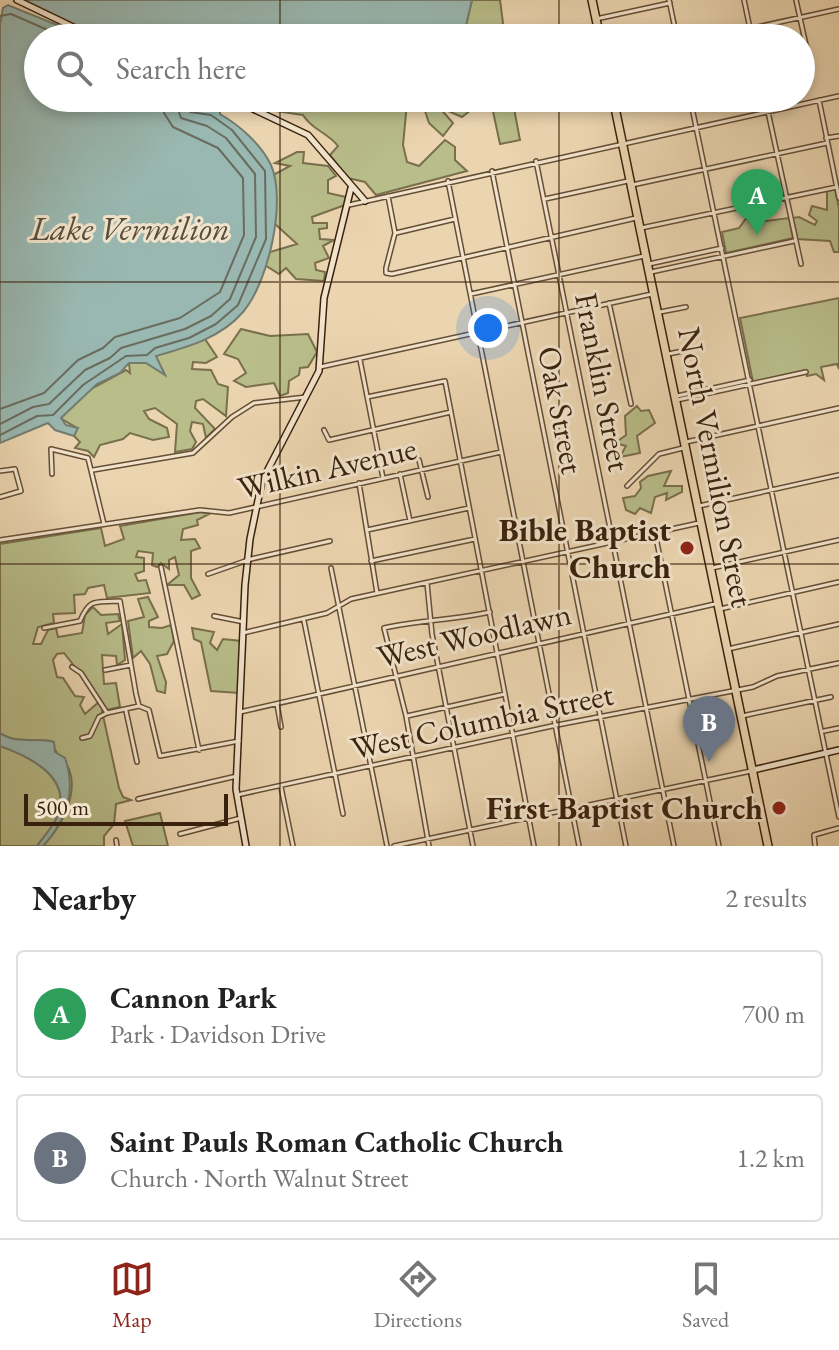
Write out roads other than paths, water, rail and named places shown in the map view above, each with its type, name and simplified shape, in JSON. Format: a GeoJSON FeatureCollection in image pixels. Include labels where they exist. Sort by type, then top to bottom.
{"type":"FeatureCollection","features":[{"type":"Feature","properties":{"kind":"main road"},"geometry":{"type":"LineString","coordinates":[[592,0],[597,24]]}},
{"type":"Feature","properties":{"kind":"main road","name":"North Vermilion Street"},"geometry":{"type":"LineString","coordinates":[[616,112],[660,312],[768,846]]}},
{"type":"Feature","properties":{"kind":"street"},"geometry":{"type":"LineString","coordinates":[[17,0],[65,24]]}},
{"type":"Feature","properties":{"kind":"street"},"geometry":{"type":"LineString","coordinates":[[744,0],[749,24]]}},
{"type":"Feature","properties":{"kind":"street"},"geometry":{"type":"LineString","coordinates":[[796,0],[802,24]]}},
{"type":"Feature","properties":{"kind":"street"},"geometry":{"type":"LineString","coordinates":[[596,19],[669,2],[674,24]]}},
{"type":"Feature","properties":{"kind":"street"},"geometry":{"type":"LineString","coordinates":[[768,24],[839,9]]}},
{"type":"Feature","properties":{"kind":"street"},"geometry":{"type":"LineString","coordinates":[[815,101],[839,96]]}},
{"type":"Feature","properties":{"kind":"street"},"geometry":{"type":"LineString","coordinates":[[819,100],[839,198]]}},
{"type":"Feature","properties":{"kind":"street"},"geometry":{"type":"LineString","coordinates":[[260,112],[308,135],[365,201]]}},
{"type":"Feature","properties":{"kind":"street"},"geometry":{"type":"LineString","coordinates":[[693,112],[807,670],[824,731],[839,817]]}},
{"type":"Feature","properties":{"kind":"street"},"geometry":{"type":"LineString","coordinates":[[349,205],[764,112]]}},
{"type":"Feature","properties":{"kind":"street"},"geometry":{"type":"LineString","coordinates":[[768,112],[801,264]]}},
{"type":"Feature","properties":{"kind":"street"},"geometry":{"type":"LineString","coordinates":[[544,200],[777,154],[839,136]]}},
{"type":"Feature","properties":{"kind":"street","name":"Franklin Street"},"geometry":{"type":"LineString","coordinates":[[536,161],[644,710],[674,846]]}},
{"type":"Feature","properties":{"kind":"street","name":"Oak Street"},"geometry":{"type":"LineString","coordinates":[[492,171],[626,846]]}},
{"type":"Feature","properties":{"kind":"street"},"geometry":{"type":"LineString","coordinates":[[448,181],[579,846]]}},
{"type":"Feature","properties":{"kind":"street"},"geometry":{"type":"LineString","coordinates":[[641,228],[837,187]]}},
{"type":"Feature","properties":{"kind":"street"},"geometry":{"type":"LineString","coordinates":[[246,846],[237,795],[237,776],[248,561],[256,506],[262,481],[320,367],[324,298],[351,188]]}},
{"type":"Feature","properties":{"kind":"street"},"geometry":{"type":"LineString","coordinates":[[388,196],[395,233],[386,273],[639,217]]}},
{"type":"Feature","properties":{"kind":"street"},"geometry":{"type":"LineString","coordinates":[[395,233],[455,219]]}},
{"type":"Feature","properties":{"kind":"street"},"geometry":{"type":"LineString","coordinates":[[470,294],[559,274],[724,256],[794,241]]}},
{"type":"Feature","properties":{"kind":"street"},"geometry":{"type":"LineString","coordinates":[[649,264],[722,248]]}},
{"type":"Feature","properties":{"kind":"street"},"geometry":{"type":"LineString","coordinates":[[320,367],[656,293]]}},
{"type":"Feature","properties":{"kind":"street"},"geometry":{"type":"LineString","coordinates":[[609,303],[631,404]]}},
{"type":"Feature","properties":{"kind":"street"},"geometry":{"type":"LineString","coordinates":[[660,312],[686,307]]}},
{"type":"Feature","properties":{"kind":"street"},"geometry":{"type":"LineString","coordinates":[[668,354],[693,349]]}},
{"type":"Feature","properties":{"kind":"street"},"geometry":{"type":"LineString","coordinates":[[359,358],[383,478]]}},
{"type":"Feature","properties":{"kind":"street"},"geometry":{"type":"LineString","coordinates":[[677,398],[806,372]]}},
{"type":"Feature","properties":{"kind":"street"},"geometry":{"type":"LineString","coordinates":[[367,397],[445,381],[534,846]]}},
{"type":"Feature","properties":{"kind":"street"},"geometry":{"type":"LineString","coordinates":[[93,470],[193,453],[232,417],[254,403],[306,397]]}},
{"type":"Feature","properties":{"kind":"street"},"geometry":{"type":"LineString","coordinates":[[627,486],[659,454],[839,408]]}},
{"type":"Feature","properties":{"kind":"street"},"geometry":{"type":"LineString","coordinates":[[324,430],[329,440],[451,412]]}},
{"type":"Feature","properties":{"kind":"street"},"geometry":{"type":"LineString","coordinates":[[52,474],[48,452],[53,448],[84,455],[93,470],[104,524]]}},
{"type":"Feature","properties":{"kind":"street","name":"Wilkin Avenue"},"geometry":{"type":"LineString","coordinates":[[0,540],[203,509],[229,513],[501,452]]}},
{"type":"Feature","properties":{"kind":"street"},"geometry":{"type":"LineString","coordinates":[[419,460],[428,497]]}},
{"type":"Feature","properties":{"kind":"street"},"geometry":{"type":"LineString","coordinates":[[0,497],[21,491],[15,469],[0,470],[1,464]]}},
{"type":"Feature","properties":{"kind":"street"},"geometry":{"type":"LineString","coordinates":[[400,474],[410,521]]}},
{"type":"Feature","properties":{"kind":"street"},"geometry":{"type":"LineString","coordinates":[[699,506],[839,475]]}},
{"type":"Feature","properties":{"kind":"street"},"geometry":{"type":"LineString","coordinates":[[359,483],[377,593]]}},
{"type":"Feature","properties":{"kind":"street"},"geometry":{"type":"LineString","coordinates":[[366,530],[469,508]]}},
{"type":"Feature","properties":{"kind":"street"},"geometry":{"type":"LineString","coordinates":[[243,633],[327,613],[341,604],[377,593],[702,522]]}},
{"type":"Feature","properties":{"kind":"street"},"geometry":{"type":"LineString","coordinates":[[655,532],[719,846]]}},
{"type":"Feature","properties":{"kind":"street"},"geometry":{"type":"LineString","coordinates":[[371,561],[475,539]]}},
{"type":"Feature","properties":{"kind":"street"},"geometry":{"type":"LineString","coordinates":[[712,568],[839,540]]}},
{"type":"Feature","properties":{"kind":"street"},"geometry":{"type":"LineString","coordinates":[[208,574],[330,541]]}},
{"type":"Feature","properties":{"kind":"street"},"geometry":{"type":"LineString","coordinates":[[161,567],[199,750]]}},
{"type":"Feature","properties":{"kind":"street"},"geometry":{"type":"LineString","coordinates":[[331,568],[341,604],[387,846]]}},
{"type":"Feature","properties":{"kind":"street","name":"West Woodlawn"},"geometry":{"type":"LineString","coordinates":[[240,712],[671,614],[839,582]]}},
{"type":"Feature","properties":{"kind":"street"},"geometry":{"type":"LineString","coordinates":[[427,583],[446,708],[473,846]]}},
{"type":"Feature","properties":{"kind":"street"},"geometry":{"type":"LineString","coordinates":[[44,628],[80,621],[89,603],[120,601],[139,706]]}},
{"type":"Feature","properties":{"kind":"street"},"geometry":{"type":"LineString","coordinates":[[429,846],[406,716],[384,628],[490,612]]}},
{"type":"Feature","properties":{"kind":"street"},"geometry":{"type":"LineString","coordinates":[[214,616],[244,622]]}},
{"type":"Feature","properties":{"kind":"street"},"geometry":{"type":"LineString","coordinates":[[303,620],[343,814]]}},
{"type":"Feature","properties":{"kind":"street"},"geometry":{"type":"LineString","coordinates":[[728,649],[839,624]]}},
{"type":"Feature","properties":{"kind":"street","name":"West Columbia Street"},"geometry":{"type":"LineString","coordinates":[[237,795],[513,734],[736,691],[839,663]]}},
{"type":"Feature","properties":{"kind":"street"},"geometry":{"type":"LineString","coordinates":[[105,670],[131,665]]}},
{"type":"Feature","properties":{"kind":"street"},"geometry":{"type":"LineString","coordinates":[[72,667],[81,673],[107,713]]}},
{"type":"Feature","properties":{"kind":"street"},"geometry":{"type":"LineString","coordinates":[[406,716],[505,694]]}},
{"type":"Feature","properties":{"kind":"street"},"geometry":{"type":"LineString","coordinates":[[742,716],[831,697]]}},
{"type":"Feature","properties":{"kind":"street"},"geometry":{"type":"LineString","coordinates":[[277,704],[281,727]]}},
{"type":"Feature","properties":{"kind":"street"},"geometry":{"type":"LineString","coordinates":[[82,738],[90,736],[99,717],[139,706],[149,710],[160,756],[239,741]]}},
{"type":"Feature","properties":{"kind":"street"},"geometry":{"type":"LineString","coordinates":[[125,709],[137,762]]}},
{"type":"Feature","properties":{"kind":"street"},"geometry":{"type":"LineString","coordinates":[[824,731],[839,728]]}},
{"type":"Feature","properties":{"kind":"street"},"geometry":{"type":"LineString","coordinates":[[394,846],[839,750]]}},
{"type":"Feature","properties":{"kind":"street"},"geometry":{"type":"LineString","coordinates":[[138,799],[237,776]]}},
{"type":"Feature","properties":{"kind":"street"},"geometry":{"type":"LineString","coordinates":[[281,786],[293,846]]}},
{"type":"Feature","properties":{"kind":"street"},"geometry":{"type":"LineString","coordinates":[[180,834],[241,818]]}},
{"type":"Feature","properties":{"kind":"street"},"geometry":{"type":"LineString","coordinates":[[815,846],[814,838],[839,828]]}},
{"type":"Feature","properties":{"kind":"street"},"geometry":{"type":"LineString","coordinates":[[116,840],[117,846]]}},
{"type":"Feature","properties":{"kind":"water","name":"Lake Vermilion"},"geometry":{"type":"Polygon","coordinates":[[[20,0],[472,0],[466,24],[71,24],[20,0]]]}},
{"type":"Feature","properties":{"kind":"water","name":"Lake Vermilion"},"geometry":{"type":"Polygon","coordinates":[[[8,5],[55,24],[24,24],[24,112],[220,112],[249,136],[271,165],[277,200],[272,242],[260,282],[252,299],[234,321],[203,340],[156,356],[165,375],[146,363],[129,363],[120,373],[97,384],[61,418],[66,425],[78,428],[74,436],[55,430],[48,423],[0,443],[0,24],[3,8],[8,5]]]}},
{"type":"Feature","properties":{"kind":"water"},"geometry":{"type":"Polygon","coordinates":[[[0,733],[20,740],[54,742],[55,752],[65,758],[70,783],[67,805],[58,826],[43,846],[37,846],[58,815],[61,801],[59,789],[45,770],[0,746],[0,733]]]}},
{"type":"Feature","properties":{"kind":"place","name":"Cannon Park"},"geometry":{"type":"Point","coordinates":[757,235]}},
{"type":"Feature","properties":{"kind":"place","name":"Bible Baptist Church"},"geometry":{"type":"Point","coordinates":[687,548]}},
{"type":"Feature","properties":{"kind":"place","name":"Saint Pauls Roman Catholic Church"},"geometry":{"type":"Point","coordinates":[709,762]}},
{"type":"Feature","properties":{"kind":"place","name":"First Baptist Church"},"geometry":{"type":"Point","coordinates":[779,808]}}]}
